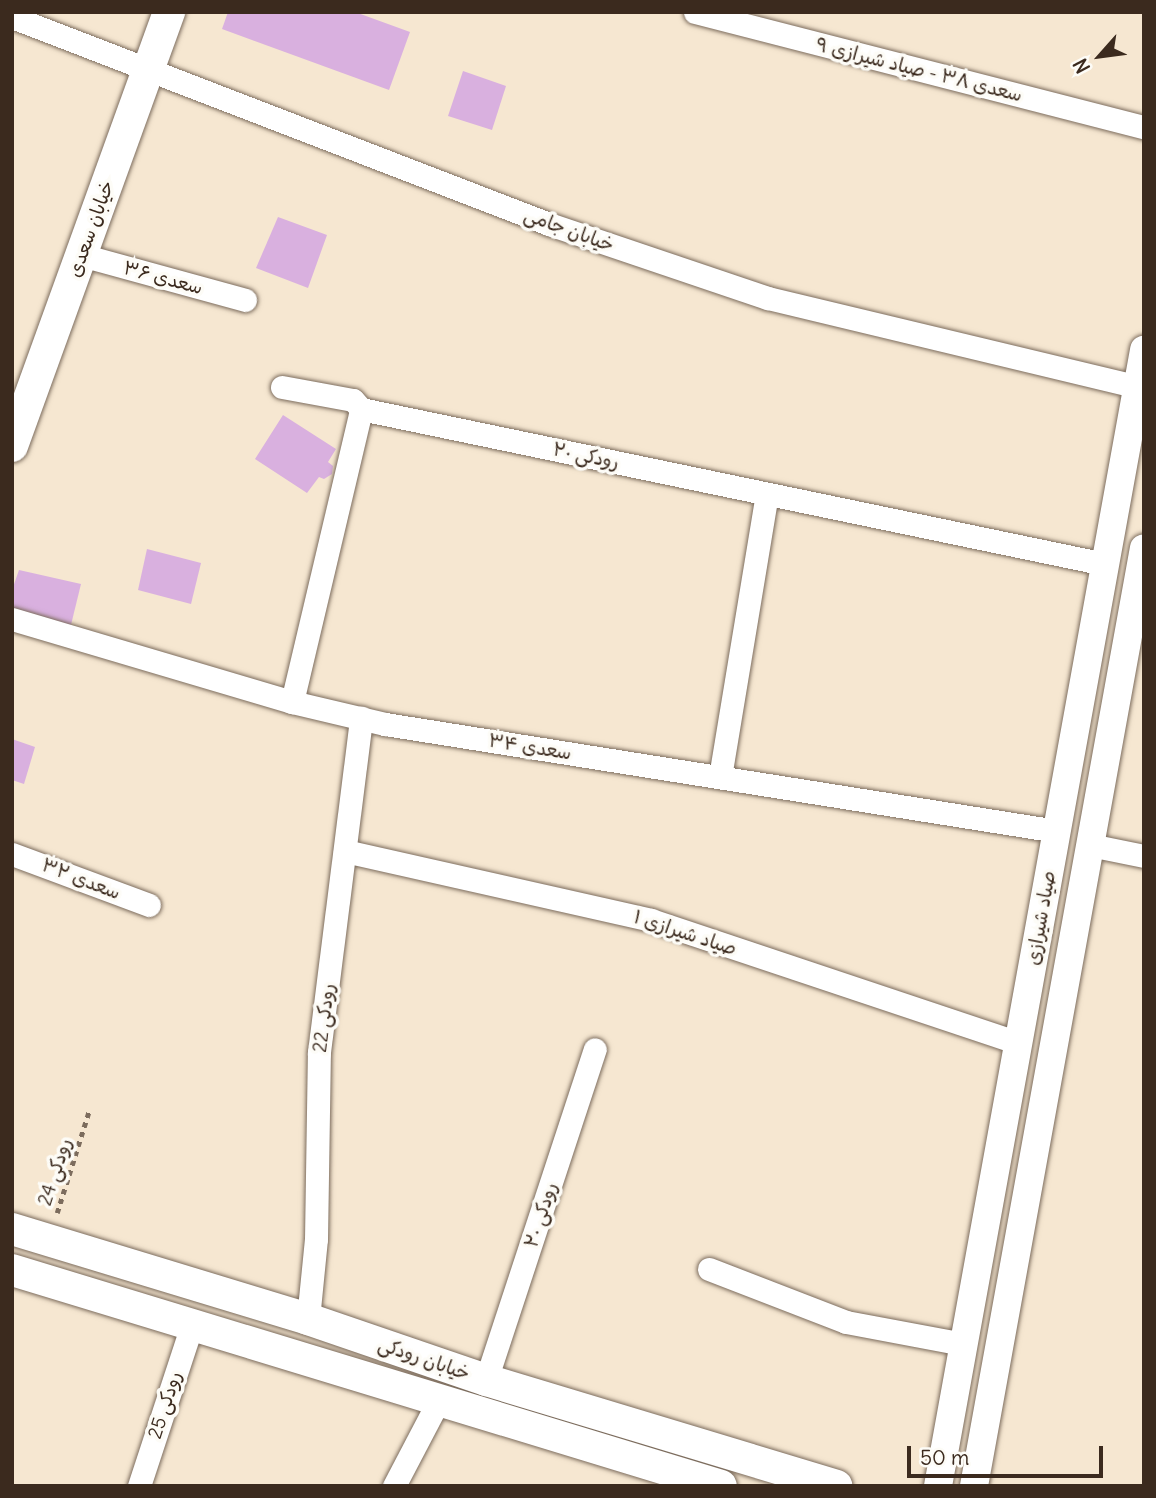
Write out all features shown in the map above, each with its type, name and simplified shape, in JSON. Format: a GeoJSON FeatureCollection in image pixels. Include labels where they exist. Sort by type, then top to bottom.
{"type":"FeatureCollection","features":[{"type":"Feature","properties":{"kind":"main road","name":"خیابان سعدی"},"geometry":{"type":"LineString","coordinates":[[12,446],[169,12]]}},
{"type":"Feature","properties":{"kind":"main road","name":"خیابان رودکی"},"geometry":{"type":"LineString","coordinates":[[12,1229],[308,1320],[486,1380],[836,1486]]}},
{"type":"Feature","properties":{"kind":"main road","name":"خیابان رودکی"},"geometry":{"type":"LineString","coordinates":[[12,1270],[721,1486]]}},
{"type":"Feature","properties":{"kind":"main road"},"geometry":{"type":"LineString","coordinates":[[297,1356],[308,1320]]}},
{"type":"Feature","properties":{"kind":"street","name":"سعدی ۳۸ - صیاد شیرازی ۹"},"geometry":{"type":"LineString","coordinates":[[695,12],[1144,127]]}},
{"type":"Feature","properties":{"kind":"street","name":"خیابان جامی"},"geometry":{"type":"LineString","coordinates":[[12,17],[149,67],[549,224],[768,298],[1140,387]]}},
{"type":"Feature","properties":{"kind":"street","name":"سعدی ۳۶"},"geometry":{"type":"LineString","coordinates":[[81,255],[245,300]]}},
{"type":"Feature","properties":{"kind":"street","name":"صیاد شیرازی"},"geometry":{"type":"LineString","coordinates":[[938,1486],[1105,564],[1140,387],[1144,350]]}},
{"type":"Feature","properties":{"kind":"street","name":"رودکی ۲۰"},"geometry":{"type":"LineString","coordinates":[[282,387],[353,400],[361,409],[1105,564]]}},
{"type":"Feature","properties":{"kind":"street"},"geometry":{"type":"LineString","coordinates":[[292,702],[361,409]]}},
{"type":"Feature","properties":{"kind":"street"},"geometry":{"type":"LineString","coordinates":[[720,777],[767,494]]}},
{"type":"Feature","properties":{"kind":"street","name":"صیاد شیرازی"},"geometry":{"type":"LineString","coordinates":[[974,1486],[1144,548]]}},
{"type":"Feature","properties":{"kind":"street","name":"سعدی ۳۴"},"geometry":{"type":"LineString","coordinates":[[12,619],[292,702],[361,718],[1057,831]]}},
{"type":"Feature","properties":{"kind":"street","name":"رودکی 22"},"geometry":{"type":"LineString","coordinates":[[308,1320],[316,1239],[319,1052],[361,718]]}},
{"type":"Feature","properties":{"kind":"street"},"geometry":{"type":"LineString","coordinates":[[1090,845],[1144,856]]}},
{"type":"Feature","properties":{"kind":"street","name":"صیاد شیرازی ۱"},"geometry":{"type":"LineString","coordinates":[[345,851],[651,920],[1018,1043]]}},
{"type":"Feature","properties":{"kind":"street","name":"سعدی ۳۲"},"geometry":{"type":"LineString","coordinates":[[12,854],[149,905]]}},
{"type":"Feature","properties":{"kind":"street","name":"رودکی ۲۰"},"geometry":{"type":"LineString","coordinates":[[486,1380],[595,1049]]}},
{"type":"Feature","properties":{"kind":"street"},"geometry":{"type":"LineString","coordinates":[[709,1269],[846,1322],[964,1344]]}},
{"type":"Feature","properties":{"kind":"street","name":"رودکی 25"},"geometry":{"type":"LineString","coordinates":[[139,1486],[192,1325]]}},
{"type":"Feature","properties":{"kind":"street"},"geometry":{"type":"LineString","coordinates":[[394,1486],[439,1400]]}},
{"type":"Feature","properties":{"kind":"path","name":"رودکی 24"},"geometry":{"type":"LineString","coordinates":[[48,1240],[89,1111]]}},
{"type":"Feature","properties":{"kind":"building"},"geometry":{"type":"Polygon","coordinates":[[[228,12],[355,12],[410,32],[389,90],[222,29],[228,12]]]}},
{"type":"Feature","properties":{"kind":"building"},"geometry":{"type":"Polygon","coordinates":[[[463,71],[506,86],[492,130],[448,116],[463,71]]]}},
{"type":"Feature","properties":{"kind":"building"},"geometry":{"type":"Polygon","coordinates":[[[278,217],[327,235],[308,288],[256,268],[278,217]]]}},
{"type":"Feature","properties":{"kind":"building"},"geometry":{"type":"Polygon","coordinates":[[[283,415],[336,449],[328,462],[333,466],[332,474],[324,479],[319,477],[307,493],[255,459],[283,415]]]}},
{"type":"Feature","properties":{"kind":"building"},"geometry":{"type":"Polygon","coordinates":[[[147,549],[201,563],[191,604],[138,590],[147,549]]]}},
{"type":"Feature","properties":{"kind":"building"},"geometry":{"type":"Polygon","coordinates":[[[19,570],[81,584],[69,633],[12,616],[12,590],[19,570]]]}},
{"type":"Feature","properties":{"kind":"building"},"geometry":{"type":"Polygon","coordinates":[[[12,739],[35,747],[24,784],[12,780],[12,739]]]}}]}
